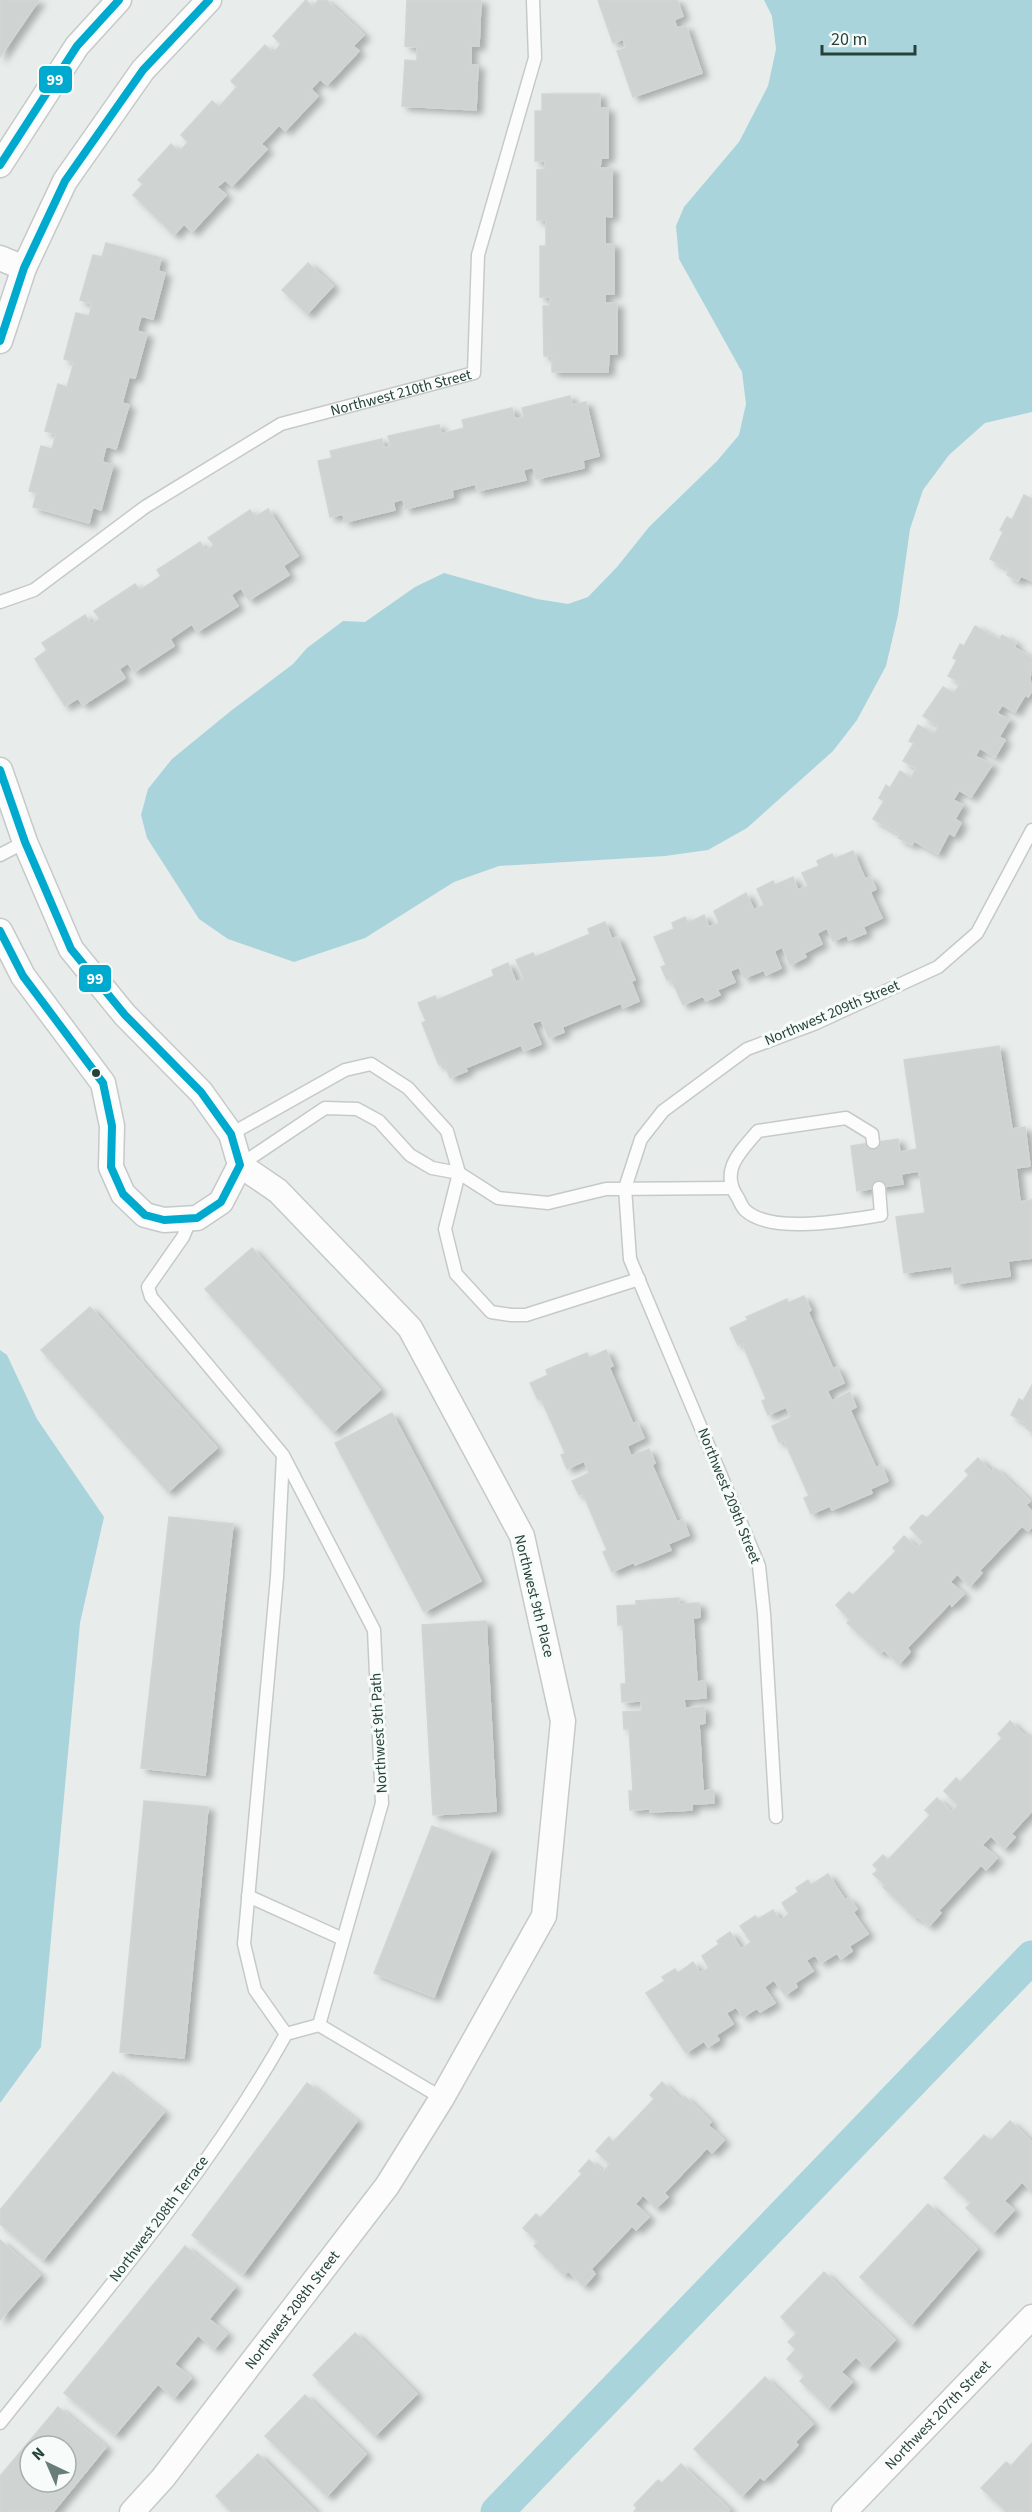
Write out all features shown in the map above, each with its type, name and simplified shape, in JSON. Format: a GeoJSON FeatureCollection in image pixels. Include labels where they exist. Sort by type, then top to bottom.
{"type":"FeatureCollection","features":[{"type":"Feature","properties":{"kind":"street"},"geometry":{"type":"LineString","coordinates":[[0,165],[77,46],[119,0]]}},
{"type":"Feature","properties":{"kind":"street"},"geometry":{"type":"LineString","coordinates":[[0,341],[5,308],[65,182],[142,70],[209,0]]}},
{"type":"Feature","properties":{"kind":"street"},"geometry":{"type":"LineString","coordinates":[[0,258],[24,268]]}},
{"type":"Feature","properties":{"kind":"street"},"geometry":{"type":"LineString","coordinates":[[0,770],[25,842],[71,949],[125,1015],[201,1092],[231,1134],[240,1165],[221,1202],[196,1218],[164,1220],[145,1215],[123,1194],[111,1167],[112,1126],[103,1083],[23,976],[0,931]]}},
{"type":"Feature","properties":{"kind":"street","name":"Northwest 9th Place"},"geometry":{"type":"LineString","coordinates":[[240,1165],[278,1191],[410,1328],[522,1536],[563,1721],[544,1916],[442,2098]]}},
{"type":"Feature","properties":{"kind":"street","name":"Northwest 208th Street"},"geometry":{"type":"LineString","coordinates":[[132,2512],[163,2478],[387,2186],[442,2098]]}},
{"type":"Feature","properties":{"kind":"street","name":"Northwest 207th Street"},"geometry":{"type":"LineString","coordinates":[[844,2512],[1032,2317]]}},
{"type":"Feature","properties":{"kind":"lane","name":"Northwest 210th Street"},"geometry":{"type":"LineString","coordinates":[[0,602],[34,590],[145,507],[281,424],[474,373],[478,255],[535,58],[533,0]]}},
{"type":"Feature","properties":{"kind":"lane","name":"Northwest 209th Street"},"geometry":{"type":"LineString","coordinates":[[776,1817],[759,1566],[630,1259],[625,1188],[641,1139],[663,1111],[747,1049],[814,1024],[938,967],[977,933],[1032,830]]}},
{"type":"Feature","properties":{"kind":"lane"},"geometry":{"type":"LineString","coordinates":[[0,855],[25,842]]}},
{"type":"Feature","properties":{"kind":"lane"},"geometry":{"type":"LineString","coordinates":[[231,1134],[345,1070],[371,1064],[408,1088],[447,1131],[459,1173],[445,1229],[456,1274],[491,1312],[526,1315],[639,1279]]}},
{"type":"Feature","properties":{"kind":"lane"},"geometry":{"type":"LineString","coordinates":[[240,1165],[326,1108],[357,1108],[379,1121],[410,1155],[432,1168],[459,1173],[498,1198],[548,1203],[606,1189],[730,1188]]}},
{"type":"Feature","properties":{"kind":"lane"},"geometry":{"type":"LineString","coordinates":[[873,1142],[873,1134],[846,1118],[758,1131],[732,1161],[730,1188],[746,1211],[771,1222],[823,1224],[881,1215],[879,1188]]}},
{"type":"Feature","properties":{"kind":"lane","name":"Northwest 9th Path"},"geometry":{"type":"LineString","coordinates":[[191,1218],[183,1237],[148,1287],[151,1297],[283,1455],[374,1630],[382,1803],[319,2025]]}},
{"type":"Feature","properties":{"kind":"lane"},"geometry":{"type":"LineString","coordinates":[[283,1455],[277,1577],[244,1944],[255,1990],[286,2034],[319,2025],[442,2098]]}},
{"type":"Feature","properties":{"kind":"lane"},"geometry":{"type":"LineString","coordinates":[[248,1896],[343,1939]]}},
{"type":"Feature","properties":{"kind":"lane","name":"Northwest 208th Terrace"},"geometry":{"type":"LineString","coordinates":[[0,2423],[176,2200],[259,2083],[286,2034]]}},
{"type":"Feature","properties":{"kind":"water"},"geometry":{"type":"Polygon","coordinates":[[[764,0],[1032,0],[1032,412],[985,423],[949,455],[923,490],[910,529],[898,615],[886,666],[857,720],[833,751],[747,828],[708,850],[665,856],[499,866],[454,882],[365,938],[294,962],[228,939],[199,919],[147,838],[141,815],[148,789],[172,759],[293,664],[307,648],[343,621],[365,622],[415,587],[444,573],[537,599],[568,604],[588,597],[617,567],[649,527],[717,461],[739,435],[746,404],[742,372],[679,259],[676,226],[684,207],[739,142],[768,86],[776,49],[772,16],[764,0]]]}},
{"type":"Feature","properties":{"kind":"water"},"geometry":{"type":"Polygon","coordinates":[[[0,1350],[7,1355],[37,1419],[104,1517],[80,1623],[41,2047],[0,2103],[0,1350]]]}},
{"type":"Feature","properties":{"kind":"building"},"geometry":{"type":"Polygon","coordinates":[[[0,0],[39,0],[0,57],[0,0]]]}},
{"type":"Feature","properties":{"kind":"building"},"geometry":{"type":"Polygon","coordinates":[[[306,0],[312,7],[319,0],[326,0],[364,35],[353,46],[359,51],[327,85],[320,79],[311,89],[318,96],[285,131],[279,125],[261,144],[267,149],[232,186],[225,180],[217,187],[226,195],[192,232],[184,224],[174,235],[133,195],[143,184],[138,180],[171,144],[179,152],[188,142],[181,135],[212,101],[219,107],[237,87],[231,81],[265,45],[273,53],[281,44],[273,36],[306,0]]]}},
{"type":"Feature","properties":{"kind":"building"},"geometry":{"type":"Polygon","coordinates":[[[407,0],[481,0],[479,46],[471,46],[471,65],[478,65],[476,110],[402,106],[405,60],[417,61],[417,47],[405,46],[407,0]]]}},
{"type":"Feature","properties":{"kind":"building"},"geometry":{"type":"Polygon","coordinates":[[[598,0],[677,0],[683,16],[674,20],[677,28],[686,26],[702,73],[633,97],[617,51],[626,48],[623,39],[613,43],[598,0]]]}},
{"type":"Feature","properties":{"kind":"building"},"geometry":{"type":"Polygon","coordinates":[[[542,94],[600,94],[600,108],[608,108],[608,158],[601,158],[600,168],[612,168],[612,217],[605,216],[605,244],[614,244],[614,294],[605,294],[605,303],[617,303],[617,354],[609,354],[608,372],[552,372],[552,356],[544,356],[543,306],[550,306],[550,297],[540,297],[540,246],[546,246],[546,220],[537,220],[537,170],[545,169],[545,161],[535,161],[535,111],[542,111],[542,94]]]}},
{"type":"Feature","properties":{"kind":"building"},"geometry":{"type":"Polygon","coordinates":[[[106,243],[161,258],[158,271],[165,273],[153,319],[141,316],[137,331],[147,334],[135,378],[129,377],[122,403],[129,405],[116,449],[106,446],[102,462],[113,465],[101,510],[93,507],[89,523],[33,507],[37,493],[29,491],[41,446],[52,449],[56,434],[45,431],[58,384],[67,387],[74,362],[64,359],[76,313],[89,316],[92,304],[80,300],[93,255],[102,257],[106,243]]]}},
{"type":"Feature","properties":{"kind":"building"},"geometry":{"type":"Polygon","coordinates":[[[308,263],[333,286],[307,314],[282,290],[308,263]]]}},
{"type":"Feature","properties":{"kind":"building"},"geometry":{"type":"Polygon","coordinates":[[[570,396],[572,405],[586,402],[599,456],[583,460],[584,468],[536,479],[533,467],[523,470],[526,480],[477,491],[476,484],[452,490],[453,497],[405,509],[403,499],[393,502],[395,510],[345,522],[343,514],[330,517],[318,461],[332,458],[330,451],[382,439],[384,448],[391,446],[388,436],[439,425],[441,434],[464,428],[462,420],[512,408],[515,419],[524,417],[522,408],[570,396]]]}},
{"type":"Feature","properties":{"kind":"building"},"geometry":{"type":"Polygon","coordinates":[[[1024,495],[1032,499],[1032,581],[1021,576],[1018,581],[1007,575],[1009,569],[990,559],[1003,532],[1000,530],[1007,517],[1012,520],[1024,495]]]}},
{"type":"Feature","properties":{"kind":"building"},"geometry":{"type":"Polygon","coordinates":[[[268,509],[298,556],[283,566],[289,575],[249,600],[241,588],[231,595],[238,606],[197,632],[192,624],[170,639],[174,646],[134,672],[128,663],[119,669],[125,678],[83,705],[78,698],[65,706],[35,659],[47,650],[42,643],[85,615],[91,624],[100,619],[94,611],[135,584],[140,590],[161,576],[157,570],[200,542],[205,551],[214,545],[208,538],[250,510],[255,517],[268,509]]]}},
{"type":"Feature","properties":{"kind":"building"},"geometry":{"type":"Polygon","coordinates":[[[975,626],[999,640],[1002,635],[1016,643],[1014,647],[1032,658],[1030,679],[1032,691],[1028,697],[1025,695],[1015,712],[1002,705],[997,713],[1009,720],[999,737],[1005,740],[995,757],[980,748],[975,756],[992,765],[971,797],[959,790],[953,800],[963,805],[955,819],[961,823],[954,836],[949,833],[938,854],[914,841],[912,845],[898,838],[900,834],[873,819],[884,801],[879,798],[886,785],[890,788],[900,771],[911,778],[916,768],[903,761],[914,743],[909,741],[918,725],[934,734],[939,726],[923,716],[943,687],[954,693],[961,683],[948,676],[957,660],[953,658],[960,644],[964,646],[975,626]]]}},
{"type":"Feature","properties":{"kind":"building"},"geometry":{"type":"Polygon","coordinates":[[[853,851],[865,879],[870,877],[876,889],[870,892],[882,918],[863,927],[866,933],[849,940],[847,935],[833,941],[827,928],[817,933],[822,944],[804,953],[806,957],[790,965],[782,947],[774,951],[781,968],[766,975],[764,970],[744,978],[739,967],[730,971],[735,982],[717,990],[720,995],[706,1001],[703,996],[683,1005],[671,979],[667,980],[661,967],[666,965],[654,937],[674,929],[672,923],[685,917],[688,923],[704,915],[709,927],[719,923],[714,911],[746,893],[754,910],[764,905],[757,889],[773,881],[775,885],[793,877],[798,890],[808,886],[802,873],[819,866],[817,861],[832,854],[834,859],[853,851]]]}},
{"type":"Feature","properties":{"kind":"building"},"geometry":{"type":"Polygon","coordinates":[[[605,922],[612,939],[617,937],[635,980],[631,981],[639,1001],[623,1008],[621,1003],[562,1027],[564,1032],[549,1038],[541,1020],[532,1023],[541,1044],[524,1051],[521,1045],[465,1068],[467,1071],[450,1078],[444,1063],[439,1065],[422,1023],[426,1021],[418,1003],[435,996],[437,1000],[494,976],[492,970],[508,963],[516,982],[524,979],[516,960],[533,953],[535,957],[590,934],[588,929],[605,922]]]}},
{"type":"Feature","properties":{"kind":"building"},"geometry":{"type":"Polygon","coordinates":[[[999,1046],[1012,1129],[1025,1127],[1030,1166],[1016,1168],[1020,1202],[1032,1200],[1032,1258],[1008,1261],[1010,1276],[955,1284],[952,1266],[904,1273],[896,1217],[925,1213],[919,1171],[901,1174],[903,1184],[857,1191],[851,1146],[898,1139],[900,1152],[917,1149],[904,1060],[999,1046]]]}},
{"type":"Feature","properties":{"kind":"building"},"geometry":{"type":"Polygon","coordinates":[[[252,1248],[380,1390],[333,1432],[205,1289],[252,1248]]]}},
{"type":"Feature","properties":{"kind":"building"},"geometry":{"type":"Polygon","coordinates":[[[804,1296],[811,1310],[808,1312],[833,1369],[837,1367],[844,1383],[827,1391],[832,1401],[850,1392],[856,1407],[850,1410],[876,1468],[881,1465],[888,1481],[870,1489],[872,1493],[832,1510],[830,1506],[811,1514],[804,1498],[809,1496],[784,1440],[779,1442],[772,1426],[791,1417],[786,1407],[768,1415],[762,1401],[766,1399],[742,1343],[738,1345],[730,1328],[748,1320],[746,1317],[787,1299],[788,1303],[804,1296]]]}},
{"type":"Feature","properties":{"kind":"building"},"geometry":{"type":"Polygon","coordinates":[[[90,1307],[217,1448],[168,1492],[41,1350],[90,1307]]]}},
{"type":"Feature","properties":{"kind":"building"},"geometry":{"type":"Polygon","coordinates":[[[606,1350],[613,1366],[609,1367],[633,1424],[637,1422],[644,1438],[627,1446],[631,1456],[649,1449],[655,1463],[652,1465],[677,1522],[683,1520],[689,1535],[668,1544],[671,1550],[612,1572],[603,1552],[607,1550],[583,1494],[579,1495],[572,1481],[589,1473],[584,1461],[567,1469],[561,1455],[565,1453],[541,1399],[538,1400],[530,1383],[548,1375],[546,1370],[587,1353],[589,1358],[606,1350]]]}},
{"type":"Feature","properties":{"kind":"building"},"geometry":{"type":"Polygon","coordinates":[[[1032,1385],[1032,1432],[1026,1428],[1028,1425],[1011,1415],[1019,1399],[1023,1401],[1032,1385]]]}},
{"type":"Feature","properties":{"kind":"building"},"geometry":{"type":"Polygon","coordinates":[[[392,1413],[481,1581],[424,1612],[335,1443],[392,1413]]]}},
{"type":"Feature","properties":{"kind":"building"},"geometry":{"type":"Polygon","coordinates":[[[978,1458],[992,1472],[995,1468],[1030,1501],[1026,1505],[1032,1512],[1032,1527],[1028,1531],[1022,1526],[979,1571],[982,1573],[970,1586],[957,1574],[950,1582],[964,1594],[952,1606],[950,1603],[907,1648],[910,1652],[899,1664],[884,1650],[880,1653],[847,1623],[850,1620],[836,1605],[849,1592],[853,1595],[896,1551],[893,1548],[904,1536],[917,1548],[923,1542],[910,1528],[922,1515],[927,1518],[969,1475],[965,1471],[978,1458]]]}},
{"type":"Feature","properties":{"kind":"building"},"geometry":{"type":"Polygon","coordinates":[[[169,1517],[233,1524],[205,1775],[141,1768],[169,1517]]]}},
{"type":"Feature","properties":{"kind":"building"},"geometry":{"type":"Polygon","coordinates":[[[679,1598],[679,1604],[699,1603],[700,1617],[693,1618],[697,1682],[705,1681],[706,1698],[684,1699],[685,1708],[704,1707],[705,1723],[699,1724],[703,1791],[713,1790],[714,1803],[692,1804],[692,1810],[650,1812],[650,1809],[630,1810],[629,1791],[633,1791],[629,1729],[624,1729],[623,1712],[642,1711],[641,1701],[622,1702],[621,1684],[626,1684],[623,1625],[618,1625],[617,1606],[636,1605],[636,1601],[679,1598]]]}},
{"type":"Feature","properties":{"kind":"building"},"geometry":{"type":"Polygon","coordinates":[[[486,1621],[496,1811],[433,1815],[422,1625],[486,1621]]]}},
{"type":"Feature","properties":{"kind":"building"},"geometry":{"type":"Polygon","coordinates":[[[1010,1721],[1025,1736],[1028,1733],[1032,1737],[1032,1811],[1011,1834],[1015,1837],[1004,1849],[991,1836],[982,1845],[997,1858],[986,1870],[981,1865],[938,1911],[941,1913],[929,1926],[917,1916],[915,1918],[883,1887],[885,1885],[873,1874],[878,1870],[873,1865],[883,1855],[888,1860],[930,1815],[925,1810],[937,1798],[952,1812],[958,1805],[944,1791],[956,1778],[960,1782],[1002,1738],[998,1734],[1010,1721]]]}},
{"type":"Feature","properties":{"kind":"building"},"geometry":{"type":"Polygon","coordinates":[[[144,1801],[208,1807],[184,2058],[120,2052],[144,1801]]]}},
{"type":"Feature","properties":{"kind":"building"},"geometry":{"type":"Polygon","coordinates":[[[432,1826],[491,1849],[434,1997],[374,1973],[432,1826]]]}},
{"type":"Feature","properties":{"kind":"building"},"geometry":{"type":"Polygon","coordinates":[[[828,1874],[845,1900],[849,1898],[857,1909],[853,1912],[868,1934],[849,1946],[852,1951],[841,1959],[837,1953],[821,1963],[815,1955],[806,1960],[813,1971],[795,1983],[797,1987],[785,1995],[774,1980],[764,1987],[775,2003],[760,2012],[757,2008],[743,2017],[736,2007],[726,2013],[733,2024],[716,2035],[719,2040],[708,2047],[704,2041],[686,2053],[646,1993],[665,1981],[662,1977],[675,1969],[678,1973],[693,1962],[700,1973],[709,1968],[702,1956],[719,1944],[717,1941],[730,1932],[741,1949],[751,1942],[740,1926],[755,1916],[758,1919],[773,1910],[780,1920],[789,1914],[782,1903],[798,1892],[796,1888],[808,1880],[811,1885],[828,1874]]]}},
{"type":"Feature","properties":{"kind":"building"},"geometry":{"type":"Polygon","coordinates":[[[113,2072],[164,2112],[43,2260],[0,2224],[0,2210],[113,2072]]]}},
{"type":"Feature","properties":{"kind":"building"},"geometry":{"type":"Polygon","coordinates":[[[662,2082],[681,2100],[684,2096],[711,2122],[708,2125],[724,2140],[712,2153],[707,2148],[664,2193],[668,2197],[656,2208],[643,2195],[635,2204],[649,2217],[636,2230],[632,2226],[591,2269],[595,2274],[584,2286],[568,2271],[564,2275],[534,2246],[538,2242],[523,2228],[536,2214],[540,2218],[582,2174],[579,2171],[589,2160],[603,2172],[610,2164],[596,2151],[609,2137],[613,2142],[654,2099],[650,2095],[662,2082]]]}},
{"type":"Feature","properties":{"kind":"building"},"geometry":{"type":"Polygon","coordinates":[[[307,2083],[357,2121],[243,2274],[192,2235],[307,2083]]]}},
{"type":"Feature","properties":{"kind":"building"},"geometry":{"type":"Polygon","coordinates":[[[1010,2121],[1032,2142],[1032,2192],[1022,2182],[1004,2201],[1014,2210],[993,2233],[966,2208],[971,2203],[944,2178],[984,2135],[991,2141],[1010,2121]]]}},
{"type":"Feature","properties":{"kind":"building"},"geometry":{"type":"Polygon","coordinates":[[[928,2204],[977,2249],[911,2325],[860,2277],[928,2204]]]}},
{"type":"Feature","properties":{"kind":"building"},"geometry":{"type":"Polygon","coordinates":[[[0,2240],[40,2275],[0,2320],[0,2240]]]}},
{"type":"Feature","properties":{"kind":"building"},"geometry":{"type":"Polygon","coordinates":[[[185,2246],[235,2287],[209,2319],[227,2334],[214,2349],[198,2335],[174,2364],[191,2378],[174,2398],[158,2384],[115,2435],[64,2393],[185,2246]]]}},
{"type":"Feature","properties":{"kind":"building"},"geometry":{"type":"Polygon","coordinates":[[[824,2272],[895,2340],[868,2368],[856,2357],[841,2372],[852,2382],[828,2408],[800,2381],[805,2376],[787,2359],[796,2349],[788,2342],[797,2333],[781,2317],[824,2272]]]}},
{"type":"Feature","properties":{"kind":"building"},"geometry":{"type":"Polygon","coordinates":[[[355,2333],[417,2394],[375,2436],[313,2375],[355,2333]]]}},
{"type":"Feature","properties":{"kind":"building"},"geometry":{"type":"Polygon","coordinates":[[[765,2377],[813,2424],[795,2442],[798,2445],[764,2480],[760,2477],[742,2496],[694,2449],[765,2377]]]}},
{"type":"Feature","properties":{"kind":"building"},"geometry":{"type":"Polygon","coordinates":[[[305,2395],[366,2454],[327,2496],[265,2436],[305,2395]]]}},
{"type":"Feature","properties":{"kind":"building"},"geometry":{"type":"Polygon","coordinates":[[[58,2407],[106,2447],[78,2481],[78,2434],[35,2434],[58,2407]]]}},
{"type":"Feature","properties":{"kind":"building"},"geometry":{"type":"Polygon","coordinates":[[[1032,2443],[1032,2512],[1007,2512],[981,2488],[1006,2462],[1011,2466],[1032,2443]]]}},
{"type":"Feature","properties":{"kind":"building"},"geometry":{"type":"Polygon","coordinates":[[[258,2454],[316,2512],[232,2512],[216,2496],[258,2454]]]}},
{"type":"Feature","properties":{"kind":"building"},"geometry":{"type":"Polygon","coordinates":[[[18,2455],[18,2494],[68,2494],[53,2512],[0,2512],[0,2476],[18,2455]]]}},
{"type":"Feature","properties":{"kind":"building"},"geometry":{"type":"Polygon","coordinates":[[[681,2464],[730,2510],[728,2512],[634,2512],[637,2508],[634,2505],[658,2480],[662,2483],[681,2464]]]}},
{"type":"Feature","properties":{"kind":"waterway"},"geometry":{"type":"LineString","coordinates":[[497,2512],[1032,1957]]}},
{"type":"Feature","properties":{"kind":"transit line","name":"99"},"geometry":{"type":"LineString","coordinates":[[0,165],[77,46],[119,0]]}},
{"type":"Feature","properties":{"kind":"transit line","name":"99"},"geometry":{"type":"LineString","coordinates":[[0,341],[24,268],[65,181],[143,70],[209,0]]}},
{"type":"Feature","properties":{"kind":"transit line","name":"99"},"geometry":{"type":"LineString","coordinates":[[0,770],[25,842],[71,949],[125,1015],[201,1092],[231,1134],[240,1165],[221,1202],[197,1218],[164,1220],[145,1215],[123,1194],[111,1167],[112,1126],[103,1083],[23,976],[0,931]]}}]}
